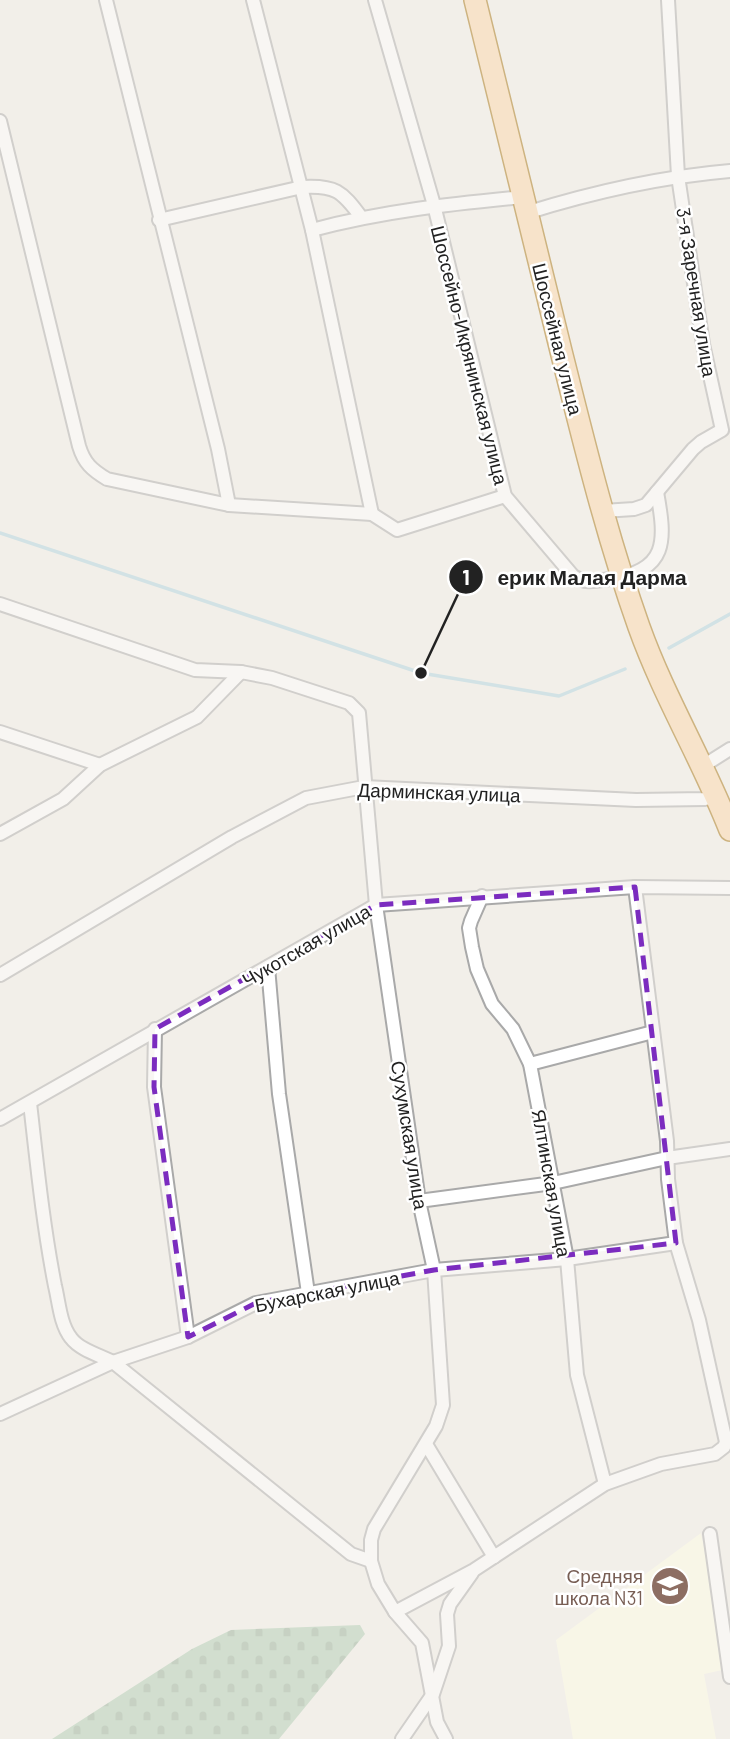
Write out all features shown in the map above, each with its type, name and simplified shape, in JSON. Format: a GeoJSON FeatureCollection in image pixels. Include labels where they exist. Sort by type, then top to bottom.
{"type":"FeatureCollection","features":[{"type":"Feature","properties":{"kind":"main road","name":"Шоссейная улица"},"geometry":{"type":"LineString","coordinates":[[475,0],[524,205],[603,511],[623,577],[657,674],[717,795],[730,830]]}},
{"type":"Feature","properties":{"kind":"street"},"geometry":{"type":"LineString","coordinates":[[106,0],[218,449],[229,505]]}},
{"type":"Feature","properties":{"kind":"street"},"geometry":{"type":"LineString","coordinates":[[253,0],[312,230],[372,514]]}},
{"type":"Feature","properties":{"kind":"street","name":"Шоссейно-Икрянинская улица"},"geometry":{"type":"LineString","coordinates":[[374,0],[434,205],[505,496],[573,576],[580,581],[589,582],[623,577],[646,569],[660,546],[663,525],[657,492]]}},
{"type":"Feature","properties":{"kind":"street","name":"3-я Заречная улица"},"geometry":{"type":"LineString","coordinates":[[603,511],[641,508],[646,505],[693,449],[726,430],[703,344],[678,176],[668,0]]}},
{"type":"Feature","properties":{"kind":"street"},"geometry":{"type":"LineString","coordinates":[[0,121],[79,446],[86,463],[107,480],[229,505],[372,514],[391,528],[402,530],[505,496]]}},
{"type":"Feature","properties":{"kind":"street"},"geometry":{"type":"LineString","coordinates":[[312,230],[362,217],[434,205],[524,205],[678,176],[730,171]]}},
{"type":"Feature","properties":{"kind":"street"},"geometry":{"type":"LineString","coordinates":[[159,220],[302,187],[324,186],[343,195],[362,217]]}},
{"type":"Feature","properties":{"kind":"street"},"geometry":{"type":"LineString","coordinates":[[0,604],[195,670],[241,672]]}},
{"type":"Feature","properties":{"kind":"street"},"geometry":{"type":"LineString","coordinates":[[0,834],[62,799],[100,765],[197,717],[241,672]]}},
{"type":"Feature","properties":{"kind":"street","name":"Сухумская улица"},"geometry":{"type":"LineString","coordinates":[[241,672],[272,678],[349,703],[359,713],[361,724],[364,787],[376,905],[419,1201],[434,1270],[443,1405],[426,1444],[374,1529],[371,1561]]}},
{"type":"Feature","properties":{"kind":"street"},"geometry":{"type":"LineString","coordinates":[[0,732],[100,765]]}},
{"type":"Feature","properties":{"kind":"street"},"geometry":{"type":"LineString","coordinates":[[703,766],[730,749]]}},
{"type":"Feature","properties":{"kind":"street","name":"Дарминская улица"},"geometry":{"type":"LineString","coordinates":[[0,975],[232,836],[306,798],[364,787],[636,800],[705,799],[717,795]]}},
{"type":"Feature","properties":{"kind":"street"},"geometry":{"type":"LineString","coordinates":[[396,1612],[474,1570],[605,1484],[661,1464],[715,1454],[724,1447],[726,1437],[699,1320],[676,1243],[635,887]]}},
{"type":"Feature","properties":{"kind":"street","name":"Чукотская улица"},"geometry":{"type":"LineString","coordinates":[[0,1119],[376,905],[635,887],[730,888]]}},
{"type":"Feature","properties":{"kind":"street","name":"Ялтинская улица"},"geometry":{"type":"LineString","coordinates":[[482,896],[469,928],[477,969],[492,1004],[513,1029],[530,1063],[567,1259],[577,1375],[605,1484]]}},
{"type":"Feature","properties":{"kind":"street"},"geometry":{"type":"LineString","coordinates":[[268,967],[279,1094],[308,1293]]}},
{"type":"Feature","properties":{"kind":"street"},"geometry":{"type":"LineString","coordinates":[[155,1029],[154,1087],[188,1337]]}},
{"type":"Feature","properties":{"kind":"street"},"geometry":{"type":"LineString","coordinates":[[530,1063],[653,1032]]}},
{"type":"Feature","properties":{"kind":"street"},"geometry":{"type":"LineString","coordinates":[[30,1103],[45,1233],[66,1329],[79,1346],[113,1362],[351,1554],[371,1561],[378,1584],[396,1612],[422,1643],[437,1722],[446,1739]]}},
{"type":"Feature","properties":{"kind":"street"},"geometry":{"type":"LineString","coordinates":[[419,1201],[553,1183],[667,1158],[730,1149]]}},
{"type":"Feature","properties":{"kind":"street","name":"Бухарская улица"},"geometry":{"type":"LineString","coordinates":[[0,1414],[113,1362],[188,1337],[256,1303],[434,1270],[567,1259],[676,1243]]}},
{"type":"Feature","properties":{"kind":"street"},"geometry":{"type":"LineString","coordinates":[[426,1444],[494,1557]]}},
{"type":"Feature","properties":{"kind":"street"},"geometry":{"type":"LineString","coordinates":[[710,1534],[730,1677]]}},
{"type":"Feature","properties":{"kind":"street"},"geometry":{"type":"LineString","coordinates":[[402,1739],[433,1695],[449,1646],[447,1614],[450,1604],[474,1570]]}},
{"type":"Feature","properties":{"kind":"highlighted area"},"geometry":{"type":"Polygon","coordinates":[[[635,887],[676,1243],[434,1270],[256,1303],[188,1337],[154,1087],[155,1029],[376,905],[635,887]]]}},
{"type":"Feature","properties":{"kind":"shaded area","name":"Средняя школа N31"},"geometry":{"type":"Polygon","coordinates":[[[701,1533],[727,1669],[704,1674],[716,1739],[573,1739],[556,1640],[701,1533]]]}},
{"type":"Feature","properties":{"kind":"green space"},"geometry":{"type":"Polygon","coordinates":[[[360,1625],[365,1634],[279,1739],[52,1739],[192,1649],[231,1630],[360,1625]]]}},
{"type":"Feature","properties":{"kind":"waterway"},"geometry":{"type":"LineString","coordinates":[[0,533],[421,673],[559,696],[625,669]]}},
{"type":"Feature","properties":{"kind":"waterway"},"geometry":{"type":"LineString","coordinates":[[669,648],[730,614]]}},
{"type":"Feature","properties":{"kind":"place","name":"ерик Малая Дарма"},"geometry":{"type":"Point","coordinates":[421,673]}},
{"type":"Feature","properties":{"kind":"place","name":"Средняя школа N31"},"geometry":{"type":"Point","coordinates":[670,1586]}}]}
